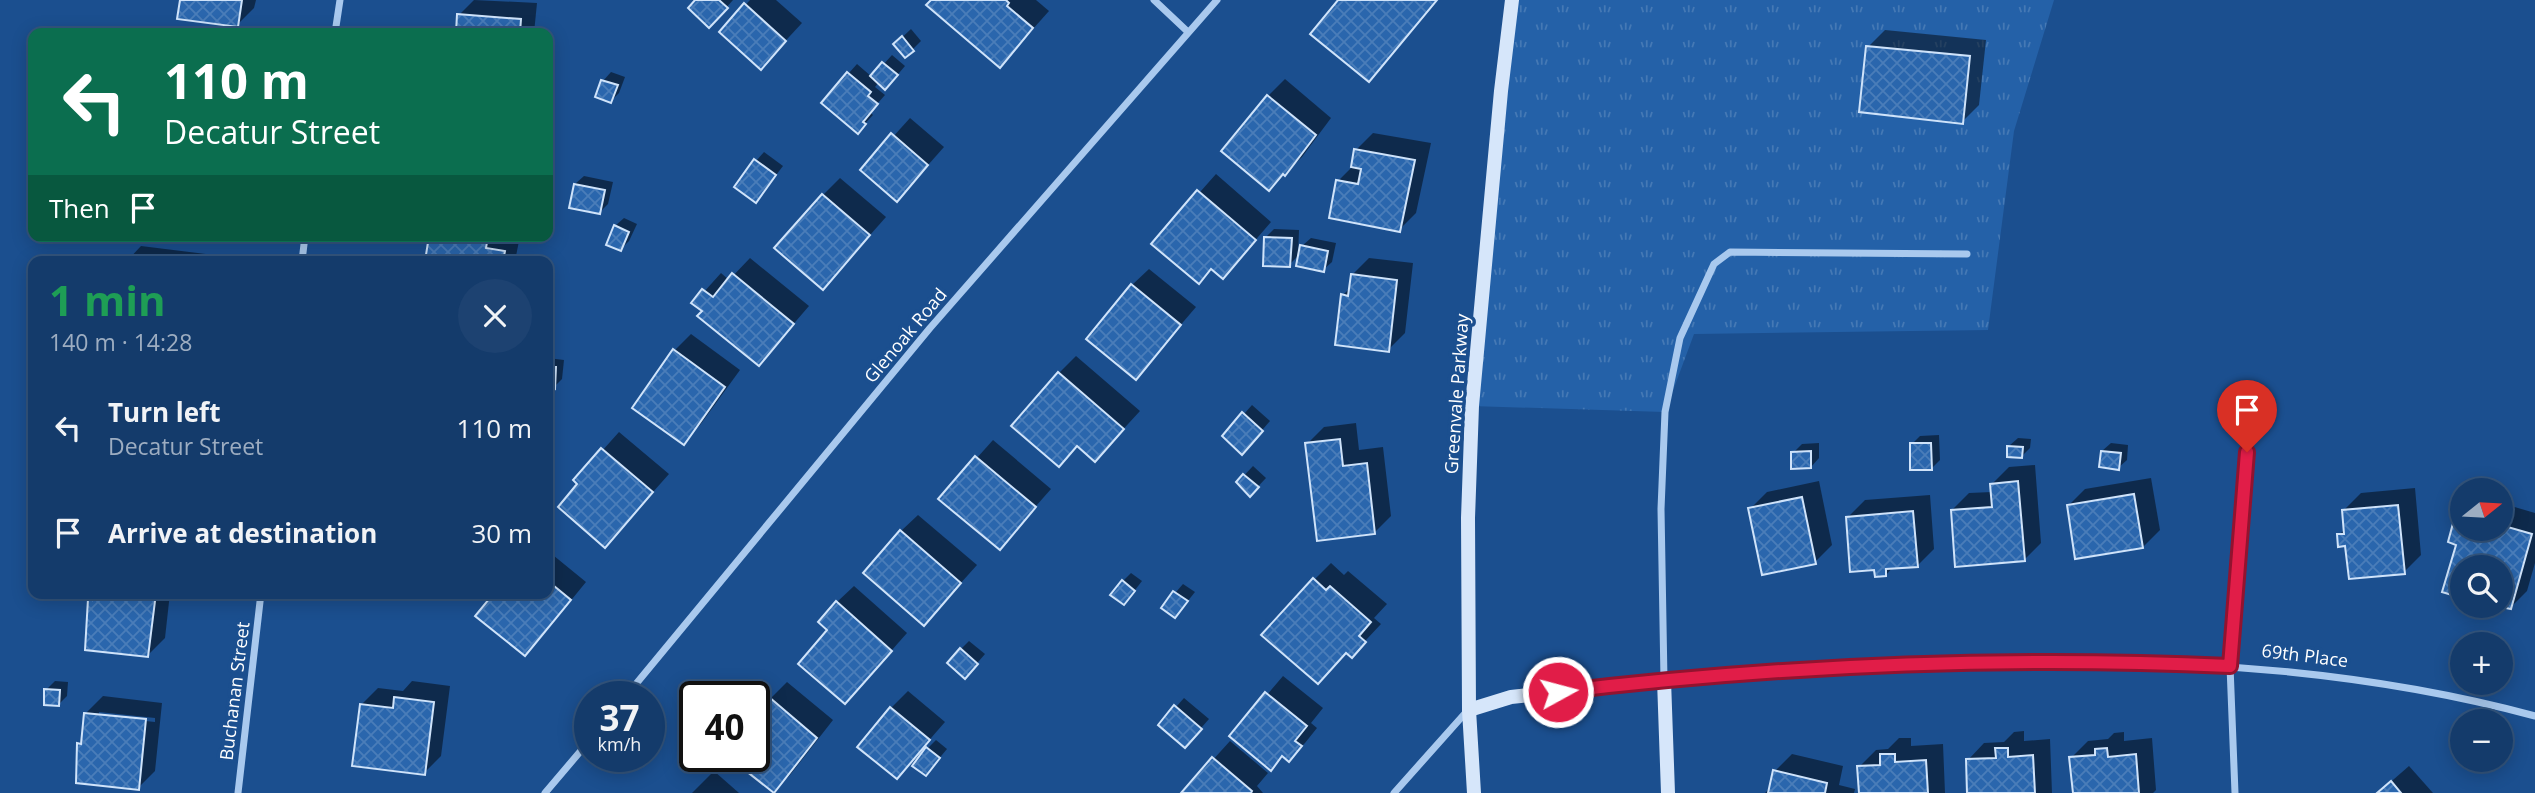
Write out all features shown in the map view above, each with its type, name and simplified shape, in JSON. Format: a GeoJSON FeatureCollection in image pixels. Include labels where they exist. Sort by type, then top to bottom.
{"type":"FeatureCollection","features":[{"type":"Feature","properties":{"kind":"street"},"geometry":{"type":"LineString","coordinates":[[336,28],[340,0]]}},
{"type":"Feature","properties":{"kind":"street"},"geometry":{"type":"LineString","coordinates":[[1154,0],[1188,32]]}},
{"type":"Feature","properties":{"kind":"street","name":"Glenoak Road"},"geometry":{"type":"LineString","coordinates":[[638,681],[930,328],[1217,0]]}},
{"type":"Feature","properties":{"kind":"street","name":"Greenvale Parkway"},"geometry":{"type":"LineString","coordinates":[[1474,793],[1469,710],[1468,518],[1472,406],[1512,0]]}},
{"type":"Feature","properties":{"kind":"street"},"geometry":{"type":"LineString","coordinates":[[1668,793],[1661,509],[1665,412],[1680,338],[1714,264],[1730,252],[1967,254]]}},
{"type":"Feature","properties":{"kind":"street"},"geometry":{"type":"LineString","coordinates":[[2235,793],[2230,666],[2247,452]]}},
{"type":"Feature","properties":{"kind":"street","name":"Buchanan Street"},"geometry":{"type":"LineString","coordinates":[[238,793],[260,599]]}},
{"type":"Feature","properties":{"kind":"street","name":"69th Place"},"geometry":{"type":"LineString","coordinates":[[1469,710],[1511,697],[1664,680],[2002,662],[2125,662],[2230,666],[2321,675],[2406,688],[2535,716]]}},
{"type":"Feature","properties":{"kind":"street"},"geometry":{"type":"LineString","coordinates":[[1394,793],[1469,710]]}},
{"type":"Feature","properties":{"kind":"street"},"geometry":{"type":"LineString","coordinates":[[545,793],[574,759]]}},
{"type":"Feature","properties":{"kind":"green space"},"geometry":{"type":"Polygon","coordinates":[[[1512,0],[2054,0],[2014,131],[1988,330],[1694,334],[1665,412],[1472,406],[1512,0]]]}},
{"type":"Feature","properties":{"kind":"building"},"geometry":{"type":"Polygon","coordinates":[[[180,0],[242,0],[238,27],[177,19],[180,0]]]}},
{"type":"Feature","properties":{"kind":"building"},"geometry":{"type":"Polygon","coordinates":[[[695,0],[719,0],[728,8],[709,28],[688,8],[695,0]]]}},
{"type":"Feature","properties":{"kind":"building"},"geometry":{"type":"Polygon","coordinates":[[[931,0],[1006,0],[1009,3],[1007,6],[1033,28],[1000,68],[926,5],[931,0]]]}},
{"type":"Feature","properties":{"kind":"building"},"geometry":{"type":"Polygon","coordinates":[[[1338,0],[1437,0],[1369,82],[1310,34],[1338,0]]]}},
{"type":"Feature","properties":{"kind":"building"},"geometry":{"type":"Polygon","coordinates":[[[744,3],[786,41],[761,70],[719,32],[744,3]]]}},
{"type":"Feature","properties":{"kind":"building"},"geometry":{"type":"Polygon","coordinates":[[[457,14],[521,19],[520,28],[456,28],[457,14]]]}},
{"type":"Feature","properties":{"kind":"building"},"geometry":{"type":"Polygon","coordinates":[[[902,36],[914,51],[905,58],[893,44],[902,36]]]}},
{"type":"Feature","properties":{"kind":"building"},"geometry":{"type":"Polygon","coordinates":[[[1866,46],[1970,56],[1963,124],[1859,112],[1866,46]]]}},
{"type":"Feature","properties":{"kind":"building"},"geometry":{"type":"Polygon","coordinates":[[[882,62],[898,75],[885,90],[870,76],[882,62]]]}},
{"type":"Feature","properties":{"kind":"building"},"geometry":{"type":"Polygon","coordinates":[[[847,72],[871,92],[868,96],[878,104],[863,122],[866,124],[858,134],[821,103],[847,72]]]}},
{"type":"Feature","properties":{"kind":"building"},"geometry":{"type":"Polygon","coordinates":[[[601,80],[618,85],[611,103],[595,97],[601,80]]]}},
{"type":"Feature","properties":{"kind":"building"},"geometry":{"type":"Polygon","coordinates":[[[1267,95],[1316,135],[1285,176],[1283,174],[1269,191],[1221,151],[1267,95]]]}},
{"type":"Feature","properties":{"kind":"building"},"geometry":{"type":"Polygon","coordinates":[[[891,133],[928,165],[897,202],[860,170],[891,133]]]}},
{"type":"Feature","properties":{"kind":"building"},"geometry":{"type":"Polygon","coordinates":[[[1354,149],[1415,160],[1400,232],[1329,218],[1336,180],[1358,184],[1361,169],[1351,167],[1354,149]]]}},
{"type":"Feature","properties":{"kind":"building"},"geometry":{"type":"Polygon","coordinates":[[[754,159],[776,175],[756,203],[734,187],[754,159]]]}},
{"type":"Feature","properties":{"kind":"building"},"geometry":{"type":"Polygon","coordinates":[[[574,184],[605,190],[600,214],[569,208],[574,184]]]}},
{"type":"Feature","properties":{"kind":"building"},"geometry":{"type":"Polygon","coordinates":[[[1197,190],[1256,240],[1223,279],[1211,269],[1199,284],[1151,244],[1197,190]]]}},
{"type":"Feature","properties":{"kind":"building"},"geometry":{"type":"Polygon","coordinates":[[[822,194],[870,235],[823,290],[774,248],[822,194]]]}},
{"type":"Feature","properties":{"kind":"building"},"geometry":{"type":"Polygon","coordinates":[[[614,225],[629,232],[621,251],[606,245],[614,225]]]}},
{"type":"Feature","properties":{"kind":"building"},"geometry":{"type":"Polygon","coordinates":[[[1264,237],[1292,238],[1290,267],[1263,266],[1264,237]]]}},
{"type":"Feature","properties":{"kind":"building"},"geometry":{"type":"Polygon","coordinates":[[[428,242],[487,242],[486,248],[505,251],[504,256],[426,256],[428,242]]]}},
{"type":"Feature","properties":{"kind":"building"},"geometry":{"type":"Polygon","coordinates":[[[1300,245],[1328,251],[1324,272],[1296,266],[1300,245]]]}},
{"type":"Feature","properties":{"kind":"building"},"geometry":{"type":"Polygon","coordinates":[[[732,273],[794,324],[759,366],[697,316],[702,311],[691,303],[702,289],[713,297],[732,273]]]}},
{"type":"Feature","properties":{"kind":"building"},"geometry":{"type":"Polygon","coordinates":[[[1351,274],[1397,280],[1389,352],[1335,345],[1341,294],[1348,296],[1351,274]]]}},
{"type":"Feature","properties":{"kind":"building"},"geometry":{"type":"Polygon","coordinates":[[[1131,284],[1181,325],[1136,380],[1086,339],[1131,284]]]}},
{"type":"Feature","properties":{"kind":"building"},"geometry":{"type":"Polygon","coordinates":[[[673,349],[725,387],[684,445],[632,408],[673,349]]]}},
{"type":"Feature","properties":{"kind":"building"},"geometry":{"type":"Polygon","coordinates":[[[553,367],[556,367],[553,389],[553,367]]]}},
{"type":"Feature","properties":{"kind":"building"},"geometry":{"type":"Polygon","coordinates":[[[1058,372],[1124,429],[1095,462],[1077,446],[1059,467],[1011,426],[1058,372]]]}},
{"type":"Feature","properties":{"kind":"building"},"geometry":{"type":"Polygon","coordinates":[[[1242,412],[1263,431],[1242,455],[1222,436],[1242,412]]]}},
{"type":"Feature","properties":{"kind":"building"},"geometry":{"type":"Polygon","coordinates":[[[1340,439],[1343,466],[1367,463],[1375,534],[1317,541],[1305,443],[1340,439]]]}},
{"type":"Feature","properties":{"kind":"building"},"geometry":{"type":"Polygon","coordinates":[[[1910,443],[1931,443],[1932,470],[1910,470],[1910,443]]]}},
{"type":"Feature","properties":{"kind":"building"},"geometry":{"type":"Polygon","coordinates":[[[2007,446],[2023,447],[2022,458],[2007,457],[2007,446]]]}},
{"type":"Feature","properties":{"kind":"building"},"geometry":{"type":"Polygon","coordinates":[[[601,448],[653,492],[605,548],[558,507],[577,484],[573,480],[601,448]]]}},
{"type":"Feature","properties":{"kind":"building"},"geometry":{"type":"Polygon","coordinates":[[[1811,451],[1811,468],[1791,469],[1791,452],[1811,451]]]}},
{"type":"Feature","properties":{"kind":"building"},"geometry":{"type":"Polygon","coordinates":[[[2101,451],[2121,453],[2119,470],[2099,467],[2101,451]]]}},
{"type":"Feature","properties":{"kind":"building"},"geometry":{"type":"Polygon","coordinates":[[[975,456],[1036,507],[1000,550],[938,499],[975,456]]]}},
{"type":"Feature","properties":{"kind":"building"},"geometry":{"type":"Polygon","coordinates":[[[1243,474],[1259,487],[1250,497],[1236,482],[1243,474]]]}},
{"type":"Feature","properties":{"kind":"building"},"geometry":{"type":"Polygon","coordinates":[[[2018,481],[2025,561],[1955,567],[1951,510],[1992,507],[1990,484],[2018,481]]]}},
{"type":"Feature","properties":{"kind":"building"},"geometry":{"type":"Polygon","coordinates":[[[2134,494],[2143,548],[2075,559],[2067,505],[2134,494]]]}},
{"type":"Feature","properties":{"kind":"building"},"geometry":{"type":"Polygon","coordinates":[[[1802,497],[1816,564],[1762,575],[1748,508],[1802,497]]]}},
{"type":"Feature","properties":{"kind":"building"},"geometry":{"type":"Polygon","coordinates":[[[2398,505],[2405,574],[2349,579],[2345,546],[2338,547],[2337,534],[2344,534],[2342,510],[2398,505]]]}},
{"type":"Feature","properties":{"kind":"building"},"geometry":{"type":"Polygon","coordinates":[[[1913,511],[1918,567],[1886,569],[1886,576],[1875,577],[1874,570],[1850,572],[1846,517],[1913,511]]]}},
{"type":"Feature","properties":{"kind":"building"},"geometry":{"type":"Polygon","coordinates":[[[2513,528],[2532,534],[2513,602],[2513,555],[2453,555],[2456,545],[2448,542],[2450,534],[2450,541],[2513,541],[2513,528]]]}},
{"type":"Feature","properties":{"kind":"building"},"geometry":{"type":"Polygon","coordinates":[[[900,530],[961,583],[924,626],[863,573],[900,530]]]}},
{"type":"Feature","properties":{"kind":"building"},"geometry":{"type":"Polygon","coordinates":[[[2450,565],[2450,594],[2442,592],[2450,565]]]}},
{"type":"Feature","properties":{"kind":"building"},"geometry":{"type":"Polygon","coordinates":[[[1313,578],[1326,590],[1330,586],[1371,622],[1359,636],[1366,642],[1352,658],[1346,653],[1318,684],[1261,635],[1313,578]]]}},
{"type":"Feature","properties":{"kind":"building"},"geometry":{"type":"Polygon","coordinates":[[[1122,580],[1135,591],[1124,605],[1110,595],[1122,580]]]}},
{"type":"Feature","properties":{"kind":"building"},"geometry":{"type":"Polygon","coordinates":[[[553,585],[571,600],[525,656],[475,616],[489,599],[553,599],[553,585]]]}},
{"type":"Feature","properties":{"kind":"building"},"geometry":{"type":"Polygon","coordinates":[[[1173,591],[1188,601],[1175,618],[1161,608],[1173,591]]]}},
{"type":"Feature","properties":{"kind":"building"},"geometry":{"type":"Polygon","coordinates":[[[88,599],[155,599],[148,657],[85,650],[88,599]]]}},
{"type":"Feature","properties":{"kind":"building"},"geometry":{"type":"Polygon","coordinates":[[[836,601],[892,651],[845,704],[798,664],[827,630],[818,622],[836,601]]]}},
{"type":"Feature","properties":{"kind":"building"},"geometry":{"type":"Polygon","coordinates":[[[960,648],[978,664],[965,679],[947,663],[960,648]]]}},
{"type":"Feature","properties":{"kind":"building"},"geometry":{"type":"Polygon","coordinates":[[[44,689],[60,690],[59,706],[44,705],[44,689]]]}},
{"type":"Feature","properties":{"kind":"building"},"geometry":{"type":"Polygon","coordinates":[[[1265,692],[1307,726],[1295,741],[1302,746],[1289,762],[1282,756],[1271,771],[1229,736],[1265,692]]]}},
{"type":"Feature","properties":{"kind":"building"},"geometry":{"type":"Polygon","coordinates":[[[394,697],[434,702],[425,775],[352,766],[360,704],[393,708],[394,697]]]}},
{"type":"Feature","properties":{"kind":"building"},"geometry":{"type":"Polygon","coordinates":[[[770,698],[817,738],[774,793],[747,772],[770,772],[770,698]]]}},
{"type":"Feature","properties":{"kind":"building"},"geometry":{"type":"Polygon","coordinates":[[[1174,705],[1202,729],[1185,748],[1158,725],[1174,705]]]}},
{"type":"Feature","properties":{"kind":"building"},"geometry":{"type":"Polygon","coordinates":[[[890,707],[930,740],[897,779],[857,747],[890,707]]]}},
{"type":"Feature","properties":{"kind":"building"},"geometry":{"type":"Polygon","coordinates":[[[84,713],[146,719],[139,790],[76,783],[77,743],[81,744],[84,713]]]}},
{"type":"Feature","properties":{"kind":"building"},"geometry":{"type":"Polygon","coordinates":[[[926,747],[940,758],[926,776],[912,766],[926,747]]]}},
{"type":"Feature","properties":{"kind":"building"},"geometry":{"type":"Polygon","coordinates":[[[1995,748],[2008,748],[2008,757],[2033,755],[2035,793],[1967,793],[1966,759],[1996,758],[1995,748]]]}},
{"type":"Feature","properties":{"kind":"building"},"geometry":{"type":"Polygon","coordinates":[[[2107,748],[2108,757],[2136,754],[2139,793],[2073,793],[2069,757],[2095,755],[2095,749],[2107,748]]]}},
{"type":"Feature","properties":{"kind":"building"},"geometry":{"type":"Polygon","coordinates":[[[1880,754],[1895,754],[1895,762],[1926,760],[1928,793],[1859,793],[1857,766],[1880,765],[1880,754]]]}},
{"type":"Feature","properties":{"kind":"building"},"geometry":{"type":"Polygon","coordinates":[[[1212,757],[1252,791],[1251,793],[1181,793],[1212,757]]]}},
{"type":"Feature","properties":{"kind":"building"},"geometry":{"type":"Polygon","coordinates":[[[1773,770],[1827,783],[1825,793],[1768,793],[1773,770]]]}},
{"type":"Feature","properties":{"kind":"building"},"geometry":{"type":"Polygon","coordinates":[[[2391,781],[2401,793],[2377,793],[2391,781]]]}},
{"type":"Feature","properties":{"kind":"route"},"geometry":{"type":"LineString","coordinates":[[1558,692],[1664,680],[1989,662],[2137,662],[2230,666],[2247,452]]}}]}
